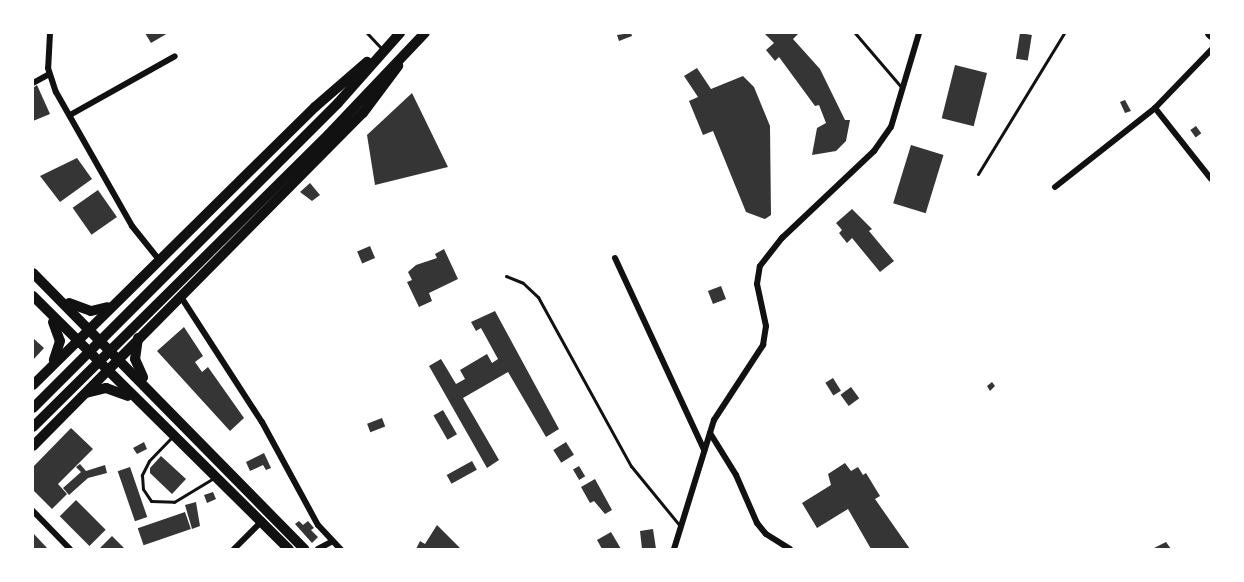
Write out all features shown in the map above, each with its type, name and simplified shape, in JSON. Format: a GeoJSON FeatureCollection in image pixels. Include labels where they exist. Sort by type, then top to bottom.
{"type":"FeatureCollection","features":[{"type":"Feature","properties":{"kind":"highway"},"geometry":{"type":"LineString","coordinates":[[33,408],[321,120],[400,33]]}},
{"type":"Feature","properties":{"kind":"highway"},"geometry":{"type":"LineString","coordinates":[[33,427],[329,134],[425,33]]}},
{"type":"Feature","properties":{"kind":"highway"},"geometry":{"type":"LineString","coordinates":[[35,384],[315,107],[353,72],[380,54]]}},
{"type":"Feature","properties":{"kind":"highway"},"geometry":{"type":"LineString","coordinates":[[33,446],[370,105],[404,55]]}},
{"type":"Feature","properties":{"kind":"highway"},"geometry":{"type":"LineString","coordinates":[[37,277],[119,357],[304,549]]}},
{"type":"Feature","properties":{"kind":"highway"},"geometry":{"type":"LineString","coordinates":[[137,283],[130,297],[133,310],[146,316],[164,314]]}},
{"type":"Feature","properties":{"kind":"highway"},"geometry":{"type":"LineString","coordinates":[[56,294],[84,310],[102,310],[117,302]]}},
{"type":"Feature","properties":{"kind":"highway"},"geometry":{"type":"LineString","coordinates":[[33,296],[76,342],[175,434],[289,549]]}},
{"type":"Feature","properties":{"kind":"highway"},"geometry":{"type":"LineString","coordinates":[[43,306],[60,341],[46,372]]}},
{"type":"Feature","properties":{"kind":"highway"},"geometry":{"type":"LineString","coordinates":[[138,338],[136,365],[149,388]]}},
{"type":"Feature","properties":{"kind":"highway"},"geometry":{"type":"LineString","coordinates":[[35,384],[58,376],[70,383],[72,394],[66,411]]}},
{"type":"Feature","properties":{"kind":"highway"},"geometry":{"type":"LineString","coordinates":[[79,398],[106,388],[136,400]]}},
{"type":"Feature","properties":{"kind":"street"},"geometry":{"type":"LineString","coordinates":[[50,33],[49,74],[132,226],[160,261]]}},
{"type":"Feature","properties":{"kind":"street"},"geometry":{"type":"LineString","coordinates":[[674,549],[714,420],[763,345],[766,326],[757,284],[760,266],[782,238],[874,151],[891,127],[904,90],[919,33]]}},
{"type":"Feature","properties":{"kind":"street"},"geometry":{"type":"LineString","coordinates":[[1055,187],[1155,108],[1211,50]]}},
{"type":"Feature","properties":{"kind":"street"},"geometry":{"type":"LineString","coordinates":[[70,115],[176,56]]}},
{"type":"Feature","properties":{"kind":"street"},"geometry":{"type":"LineString","coordinates":[[33,83],[49,74]]}},
{"type":"Feature","properties":{"kind":"street"},"geometry":{"type":"LineString","coordinates":[[1155,108],[1211,179]]}},
{"type":"Feature","properties":{"kind":"street"},"geometry":{"type":"LineString","coordinates":[[615,258],[705,451]]}},
{"type":"Feature","properties":{"kind":"street"},"geometry":{"type":"LineString","coordinates":[[181,297],[252,406],[331,542],[340,549]]}},
{"type":"Feature","properties":{"kind":"street"},"geometry":{"type":"LineString","coordinates":[[710,433],[736,475],[757,523],[766,534],[790,549]]}},
{"type":"Feature","properties":{"kind":"street"},"geometry":{"type":"LineString","coordinates":[[33,511],[70,549]]}},
{"type":"Feature","properties":{"kind":"street"},"geometry":{"type":"LineString","coordinates":[[234,549],[262,522]]}},
{"type":"Feature","properties":{"kind":"street"},"geometry":{"type":"LineString","coordinates":[[318,549],[331,542]]}},
{"type":"Feature","properties":{"kind":"lane"},"geometry":{"type":"LineString","coordinates":[[367,33],[380,54]]}},
{"type":"Feature","properties":{"kind":"lane"},"geometry":{"type":"LineString","coordinates":[[855,33],[904,90]]}},
{"type":"Feature","properties":{"kind":"lane"},"geometry":{"type":"LineString","coordinates":[[978,174],[1064,33]]}},
{"type":"Feature","properties":{"kind":"lane"},"geometry":{"type":"LineString","coordinates":[[506,276],[523,283],[538,297],[632,466],[682,528]]}},
{"type":"Feature","properties":{"kind":"lane"},"geometry":{"type":"LineString","coordinates":[[175,434],[149,461],[142,475],[143,489],[150,501],[164,504],[182,499],[217,475]]}},
{"type":"Feature","properties":{"kind":"building"},"geometry":{"type":"Polygon","coordinates":[[[145,33],[168,33],[151,43],[145,33]]]}},
{"type":"Feature","properties":{"kind":"building"},"geometry":{"type":"Polygon","coordinates":[[[631,33],[632,36],[619,41],[617,35],[631,33]]]}},
{"type":"Feature","properties":{"kind":"building"},"geometry":{"type":"Polygon","coordinates":[[[764,33],[799,33],[793,39],[820,69],[845,120],[850,120],[846,141],[836,151],[812,155],[817,128],[826,123],[819,105],[815,106],[779,57],[775,61],[766,50],[774,43],[764,33]]]}},
{"type":"Feature","properties":{"kind":"building"},"geometry":{"type":"Polygon","coordinates":[[[1020,33],[1032,35],[1028,61],[1016,59],[1020,33]]]}},
{"type":"Feature","properties":{"kind":"building"},"geometry":{"type":"Polygon","coordinates":[[[955,65],[987,73],[974,126],[942,118],[955,65]]]}},
{"type":"Feature","properties":{"kind":"building"},"geometry":{"type":"Polygon","coordinates":[[[697,68],[711,89],[743,76],[754,87],[770,126],[771,215],[765,219],[746,212],[713,131],[703,135],[689,101],[698,97],[684,76],[697,68]]]}},
{"type":"Feature","properties":{"kind":"building"},"geometry":{"type":"Polygon","coordinates":[[[37,85],[50,114],[33,121],[33,88],[37,85]]]}},
{"type":"Feature","properties":{"kind":"building"},"geometry":{"type":"Polygon","coordinates":[[[412,93],[448,167],[375,185],[367,135],[412,93]]]}},
{"type":"Feature","properties":{"kind":"building"},"geometry":{"type":"Polygon","coordinates":[[[1125,100],[1131,111],[1125,113],[1120,102],[1125,100]]]}},
{"type":"Feature","properties":{"kind":"building"},"geometry":{"type":"Polygon","coordinates":[[[1196,126],[1201,133],[1196,137],[1190,130],[1196,126]]]}},
{"type":"Feature","properties":{"kind":"building"},"geometry":{"type":"Polygon","coordinates":[[[911,145],[944,155],[926,213],[893,203],[911,145]]]}},
{"type":"Feature","properties":{"kind":"building"},"geometry":{"type":"Polygon","coordinates":[[[77,158],[92,179],[60,202],[40,176],[77,158]]]}},
{"type":"Feature","properties":{"kind":"building"},"geometry":{"type":"Polygon","coordinates":[[[310,183],[320,195],[312,201],[300,192],[310,183]]]}},
{"type":"Feature","properties":{"kind":"building"},"geometry":{"type":"Polygon","coordinates":[[[98,190],[117,217],[92,235],[73,208],[98,190]]]}},
{"type":"Feature","properties":{"kind":"building"},"geometry":{"type":"Polygon","coordinates":[[[852,209],[872,229],[869,231],[894,261],[880,272],[852,238],[847,243],[839,233],[842,230],[836,223],[852,209]]]}},
{"type":"Feature","properties":{"kind":"building"},"geometry":{"type":"Polygon","coordinates":[[[370,246],[375,258],[362,263],[357,251],[370,246]]]}},
{"type":"Feature","properties":{"kind":"building"},"geometry":{"type":"Polygon","coordinates":[[[444,249],[458,279],[429,293],[432,301],[419,307],[407,282],[412,280],[408,272],[416,265],[437,258],[435,254],[444,249]]]}},
{"type":"Feature","properties":{"kind":"building"},"geometry":{"type":"Polygon","coordinates":[[[721,286],[726,299],[713,304],[708,291],[721,286]]]}},
{"type":"Feature","properties":{"kind":"building"},"geometry":{"type":"Polygon","coordinates":[[[495,311],[559,429],[546,437],[508,372],[463,398],[499,460],[487,468],[429,366],[441,359],[456,384],[465,379],[460,370],[487,354],[492,363],[498,359],[481,328],[476,331],[471,322],[495,311]]]}},
{"type":"Feature","properties":{"kind":"building"},"geometry":{"type":"Polygon","coordinates":[[[184,327],[203,356],[195,362],[202,372],[208,367],[244,418],[230,431],[157,351],[184,327]]]}},
{"type":"Feature","properties":{"kind":"building"},"geometry":{"type":"Polygon","coordinates":[[[33,338],[44,348],[33,360],[33,338]]]}},
{"type":"Feature","properties":{"kind":"building"},"geometry":{"type":"Polygon","coordinates":[[[833,378],[841,391],[833,395],[825,383],[833,378]]]}},
{"type":"Feature","properties":{"kind":"building"},"geometry":{"type":"Polygon","coordinates":[[[992,382],[995,386],[990,391],[987,386],[992,382]]]}},
{"type":"Feature","properties":{"kind":"building"},"geometry":{"type":"Polygon","coordinates":[[[851,387],[859,398],[849,406],[840,395],[851,387]]]}},
{"type":"Feature","properties":{"kind":"building"},"geometry":{"type":"Polygon","coordinates":[[[443,410],[457,434],[447,440],[433,416],[443,410]]]}},
{"type":"Feature","properties":{"kind":"building"},"geometry":{"type":"Polygon","coordinates":[[[382,418],[385,426],[370,432],[367,424],[382,418]]]}},
{"type":"Feature","properties":{"kind":"building"},"geometry":{"type":"Polygon","coordinates":[[[71,428],[93,449],[58,484],[67,494],[52,509],[33,490],[33,467],[71,428]]]}},
{"type":"Feature","properties":{"kind":"building"},"geometry":{"type":"Polygon","coordinates":[[[144,442],[147,449],[137,454],[133,448],[144,442]]]}},
{"type":"Feature","properties":{"kind":"building"},"geometry":{"type":"Polygon","coordinates":[[[566,442],[574,455],[561,463],[553,450],[566,442]]]}},
{"type":"Feature","properties":{"kind":"building"},"geometry":{"type":"Polygon","coordinates":[[[264,453],[271,468],[266,470],[263,465],[250,471],[246,462],[264,453]]]}},
{"type":"Feature","properties":{"kind":"building"},"geometry":{"type":"Polygon","coordinates":[[[161,456],[186,479],[172,494],[150,473],[150,468],[161,456]]]}},
{"type":"Feature","properties":{"kind":"building"},"geometry":{"type":"Polygon","coordinates":[[[472,461],[477,470],[451,484],[447,475],[472,461]]]}},
{"type":"Feature","properties":{"kind":"building"},"geometry":{"type":"Polygon","coordinates":[[[845,463],[851,471],[858,467],[863,475],[866,473],[880,496],[875,499],[910,549],[871,549],[848,509],[817,528],[802,503],[831,485],[828,474],[845,463]]]}},
{"type":"Feature","properties":{"kind":"building"},"geometry":{"type":"Polygon","coordinates":[[[80,464],[86,471],[105,465],[107,473],[88,478],[69,495],[63,488],[81,472],[76,467],[80,464]]]}},
{"type":"Feature","properties":{"kind":"building"},"geometry":{"type":"Polygon","coordinates":[[[579,466],[585,476],[579,480],[573,470],[579,466]]]}},
{"type":"Feature","properties":{"kind":"building"},"geometry":{"type":"Polygon","coordinates":[[[130,467],[147,517],[135,521],[118,471],[130,467]]]}},
{"type":"Feature","properties":{"kind":"building"},"geometry":{"type":"Polygon","coordinates":[[[595,479],[612,510],[605,514],[594,501],[590,503],[581,487],[595,479]]]}},
{"type":"Feature","properties":{"kind":"building"},"geometry":{"type":"Polygon","coordinates":[[[213,492],[216,499],[207,503],[204,495],[213,492]]]}},
{"type":"Feature","properties":{"kind":"building"},"geometry":{"type":"Polygon","coordinates":[[[76,500],[106,530],[89,546],[60,516],[76,500]]]}},
{"type":"Feature","properties":{"kind":"building"},"geometry":{"type":"Polygon","coordinates":[[[196,502],[200,526],[192,529],[185,505],[196,502]]]}},
{"type":"Feature","properties":{"kind":"building"},"geometry":{"type":"Polygon","coordinates":[[[185,512],[191,529],[144,545],[138,528],[185,512]]]}},
{"type":"Feature","properties":{"kind":"building"},"geometry":{"type":"Polygon","coordinates":[[[299,521],[303,525],[308,521],[314,528],[311,530],[318,537],[312,543],[295,524],[299,521]]]}},
{"type":"Feature","properties":{"kind":"building"},"geometry":{"type":"Polygon","coordinates":[[[437,525],[461,549],[416,549],[420,541],[425,544],[437,525]]]}},
{"type":"Feature","properties":{"kind":"building"},"geometry":{"type":"Polygon","coordinates":[[[653,529],[656,549],[642,549],[640,531],[653,529]]]}},
{"type":"Feature","properties":{"kind":"building"},"geometry":{"type":"Polygon","coordinates":[[[611,532],[621,549],[602,549],[597,540],[611,532]]]}},
{"type":"Feature","properties":{"kind":"building"},"geometry":{"type":"Polygon","coordinates":[[[33,533],[48,549],[33,549],[33,533]]]}},
{"type":"Feature","properties":{"kind":"building"},"geometry":{"type":"Polygon","coordinates":[[[112,536],[125,549],[99,549],[112,536]]]}},
{"type":"Feature","properties":{"kind":"building"},"geometry":{"type":"Polygon","coordinates":[[[1166,542],[1171,549],[1152,549],[1166,542]]]}}]}
